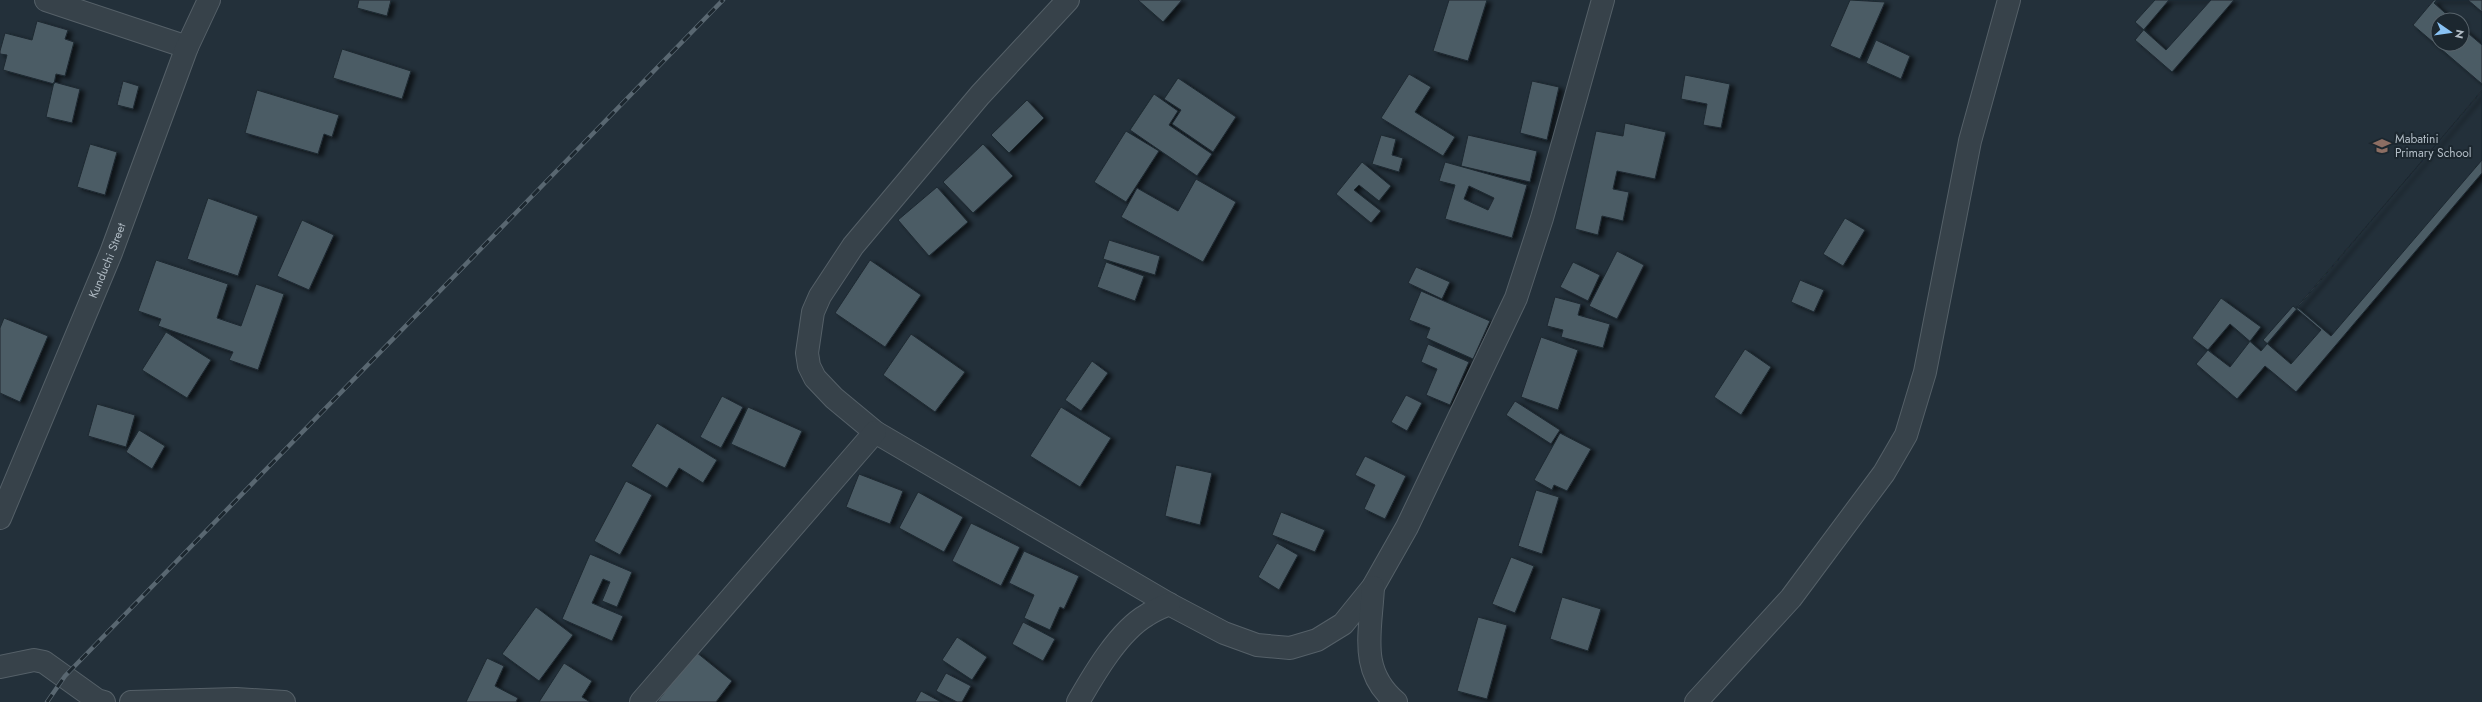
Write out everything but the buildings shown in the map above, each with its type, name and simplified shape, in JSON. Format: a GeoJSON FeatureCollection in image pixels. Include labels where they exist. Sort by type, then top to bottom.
{"type":"FeatureCollection","features":[{"type":"Feature","properties":{"kind":"street"},"geometry":{"type":"LineString","coordinates":[[46,0],[186,47]]}},
{"type":"Feature","properties":{"kind":"street","name":"Kunduchi Street"},"geometry":{"type":"LineString","coordinates":[[0,518],[111,252],[186,47],[209,0]]}},
{"type":"Feature","properties":{"kind":"street"},"geometry":{"type":"LineString","coordinates":[[1068,0],[980,95],[853,246],[820,296],[813,312],[807,353],[809,366],[815,378],[834,398],[875,432],[1169,604],[1224,633],[1257,645],[1290,648],[1317,640],[1343,624],[1373,587],[1407,527],[1516,298],[1542,218],[1603,0]]}},
{"type":"Feature","properties":{"kind":"street"},"geometry":{"type":"LineString","coordinates":[[1696,702],[1791,598],[1884,473],[1906,435],[1926,372],[1970,141],[2009,0]]}},
{"type":"Feature","properties":{"kind":"street"},"geometry":{"type":"LineString","coordinates":[[641,702],[875,432]]}},
{"type":"Feature","properties":{"kind":"street"},"geometry":{"type":"LineString","coordinates":[[1373,587],[1370,657],[1372,673],[1384,692],[1396,702]]}},
{"type":"Feature","properties":{"kind":"street"},"geometry":{"type":"LineString","coordinates":[[1078,702],[1090,680],[1130,627],[1146,615],[1169,604]]}},
{"type":"Feature","properties":{"kind":"street"},"geometry":{"type":"LineString","coordinates":[[0,667],[27,660],[44,662],[97,700],[104,702]]}},
{"type":"Feature","properties":{"kind":"street"},"geometry":{"type":"LineString","coordinates":[[131,702],[236,699],[284,702]]}},
{"type":"Feature","properties":{"kind":"railway"},"geometry":{"type":"LineString","coordinates":[[47,702],[65,676],[723,0]]}},
{"type":"Feature","properties":{"kind":"place","name":"Mabatini Primary School"},"geometry":{"type":"Point","coordinates":[2382,146]}}]}
